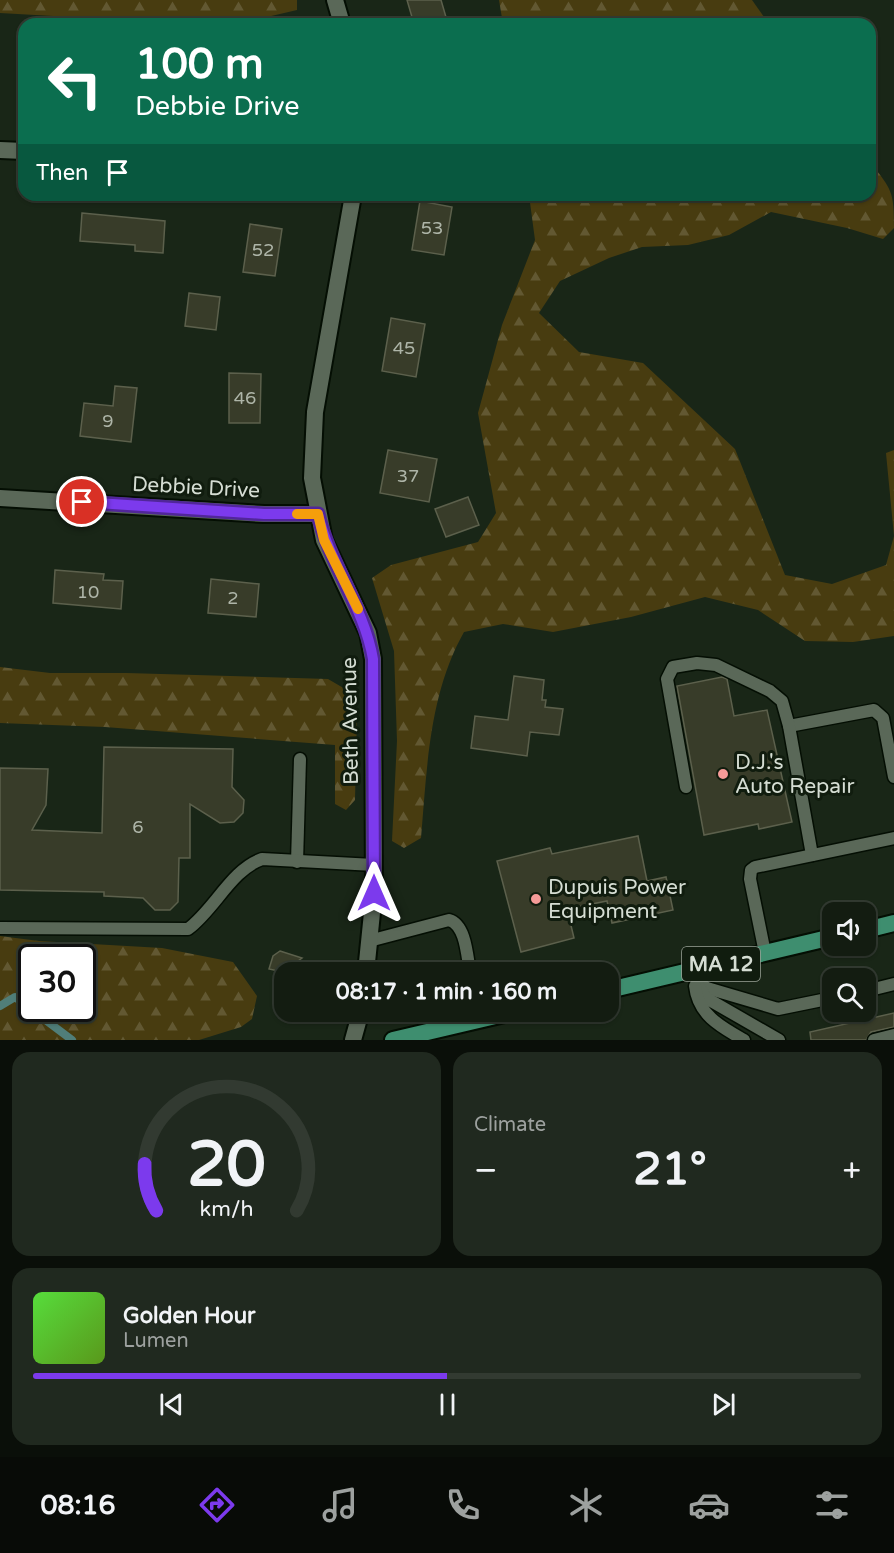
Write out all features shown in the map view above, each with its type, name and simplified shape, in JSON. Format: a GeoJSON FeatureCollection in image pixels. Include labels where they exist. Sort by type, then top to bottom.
{"type":"FeatureCollection","features":[{"type":"Feature","properties":{"kind":"main road"},"geometry":{"type":"LineString","coordinates":[[876,928],[894,923]]}},
{"type":"Feature","properties":{"kind":"main road","name":"MA 12"},"geometry":{"type":"LineString","coordinates":[[619,988],[822,939]]}},
{"type":"Feature","properties":{"kind":"main road"},"geometry":{"type":"LineString","coordinates":[[393,1040],[456,1022]]}},
{"type":"Feature","properties":{"kind":"street"},"geometry":{"type":"LineString","coordinates":[[335,0],[340,18]]}},
{"type":"Feature","properties":{"kind":"street"},"geometry":{"type":"LineString","coordinates":[[0,150],[18,151]]}},
{"type":"Feature","properties":{"kind":"street","name":"Beth Avenue"},"geometry":{"type":"LineString","coordinates":[[352,201],[315,412],[312,478],[324,540],[368,633],[371,650],[374,865],[367,962]]}},
{"type":"Feature","properties":{"kind":"street","name":"Debbie Drive"},"geometry":{"type":"LineString","coordinates":[[0,498],[264,514],[318,514]]}},
{"type":"Feature","properties":{"kind":"street"},"geometry":{"type":"LineString","coordinates":[[353,1040],[358,1022]]}},
{"type":"Feature","properties":{"kind":"lane"},"geometry":{"type":"LineString","coordinates":[[686,787],[667,679],[673,667],[697,663],[716,665],[771,691],[782,701],[789,726],[812,855]]}},
{"type":"Feature","properties":{"kind":"lane"},"geometry":{"type":"LineString","coordinates":[[789,726],[874,710],[883,718],[894,777]]}},
{"type":"Feature","properties":{"kind":"lane"},"geometry":{"type":"LineString","coordinates":[[297,862],[300,759]]}},
{"type":"Feature","properties":{"kind":"lane"},"geometry":{"type":"LineString","coordinates":[[765,953],[750,873],[755,867],[894,838]]}},
{"type":"Feature","properties":{"kind":"lane"},"geometry":{"type":"LineString","coordinates":[[0,928],[188,928],[202,918],[248,864],[262,859],[374,865]]}},
{"type":"Feature","properties":{"kind":"lane"},"geometry":{"type":"LineString","coordinates":[[369,940],[449,920],[458,925],[461,931],[468,962]]}},
{"type":"Feature","properties":{"kind":"lane"},"geometry":{"type":"LineString","coordinates":[[694,970],[699,982],[707,988],[770,1008],[785,1008],[822,1000]]}},
{"type":"Feature","properties":{"kind":"lane"},"geometry":{"type":"LineString","coordinates":[[694,970],[696,995],[703,1011],[721,1027],[744,1040]]}},
{"type":"Feature","properties":{"kind":"lane"},"geometry":{"type":"LineString","coordinates":[[694,970],[698,986],[706,998],[779,1040]]}},
{"type":"Feature","properties":{"kind":"lane"},"geometry":{"type":"LineString","coordinates":[[876,988],[894,984]]}},
{"type":"Feature","properties":{"kind":"lane"},"geometry":{"type":"LineString","coordinates":[[874,1040],[894,1035]]}},
{"type":"Feature","properties":{"kind":"green space"},"geometry":{"type":"Polygon","coordinates":[[[0,0],[297,0],[297,10],[263,18],[74,18],[0,13],[0,0]]]}},
{"type":"Feature","properties":{"kind":"green space"},"geometry":{"type":"Polygon","coordinates":[[[499,0],[752,0],[765,18],[502,18],[499,0]]]}},
{"type":"Feature","properties":{"kind":"green space"},"geometry":{"type":"Polygon","coordinates":[[[876,170],[887,185],[893,206],[894,228],[883,239],[847,228],[771,212],[729,235],[688,245],[642,247],[609,258],[560,281],[539,313],[579,352],[643,363],[735,449],[785,575],[832,584],[886,565],[894,536],[894,636],[853,642],[805,641],[758,610],[705,597],[631,617],[553,632],[503,624],[464,632],[443,680],[437,706],[428,758],[421,838],[404,848],[392,841],[397,741],[394,651],[372,578],[391,565],[478,542],[496,513],[478,413],[502,325],[535,240],[530,201],[876,201],[876,170]]]}},
{"type":"Feature","properties":{"kind":"green space"},"geometry":{"type":"Polygon","coordinates":[[[894,450],[894,536],[886,453],[894,450]]]}},
{"type":"Feature","properties":{"kind":"green space"},"geometry":{"type":"Polygon","coordinates":[[[0,667],[50,673],[328,679],[352,693],[357,712],[355,800],[346,810],[335,804],[335,745],[105,727],[0,723],[0,667]]]}},
{"type":"Feature","properties":{"kind":"green space"},"geometry":{"type":"Polygon","coordinates":[[[0,936],[92,944],[18,944],[18,1022],[96,1022],[96,944],[162,948],[233,962],[257,996],[252,1019],[241,1027],[199,1040],[0,1040],[0,936]]]}},
{"type":"Feature","properties":{"kind":"building"},"geometry":{"type":"Polygon","coordinates":[[[407,0],[441,0],[446,18],[412,18],[407,0]]]}},
{"type":"Feature","properties":{"kind":"building"},"geometry":{"type":"Polygon","coordinates":[[[420,201],[452,207],[444,255],[412,250],[420,201]]]}},
{"type":"Feature","properties":{"kind":"building"},"geometry":{"type":"Polygon","coordinates":[[[82,213],[165,221],[163,253],[135,251],[135,245],[80,241],[82,213]]]}},
{"type":"Feature","properties":{"kind":"building"},"geometry":{"type":"Polygon","coordinates":[[[250,224],[282,229],[275,276],[243,272],[250,224]]]}},
{"type":"Feature","properties":{"kind":"building"},"geometry":{"type":"Polygon","coordinates":[[[189,293],[220,297],[216,330],[185,326],[189,293]]]}},
{"type":"Feature","properties":{"kind":"building"},"geometry":{"type":"Polygon","coordinates":[[[391,318],[425,324],[416,377],[382,371],[391,318]]]}},
{"type":"Feature","properties":{"kind":"building"},"geometry":{"type":"Polygon","coordinates":[[[229,373],[261,374],[260,423],[229,423],[229,373]]]}},
{"type":"Feature","properties":{"kind":"building"},"geometry":{"type":"Polygon","coordinates":[[[115,386],[137,388],[131,442],[80,436],[84,403],[113,406],[115,386]]]}},
{"type":"Feature","properties":{"kind":"building"},"geometry":{"type":"Polygon","coordinates":[[[388,450],[437,459],[429,502],[380,493],[388,450]]]}},
{"type":"Feature","properties":{"kind":"building"},"geometry":{"type":"Polygon","coordinates":[[[468,497],[479,525],[446,537],[435,509],[468,497]]]}},
{"type":"Feature","properties":{"kind":"building"},"geometry":{"type":"Polygon","coordinates":[[[55,570],[104,574],[103,580],[123,581],[121,609],[53,603],[55,570]]]}},
{"type":"Feature","properties":{"kind":"building"},"geometry":{"type":"Polygon","coordinates":[[[211,579],[259,584],[256,617],[208,613],[211,579]]]}},
{"type":"Feature","properties":{"kind":"building"},"geometry":{"type":"Polygon","coordinates":[[[514,676],[544,680],[542,700],[546,700],[545,707],[563,709],[559,735],[530,732],[527,756],[471,748],[475,716],[508,720],[514,676]]]}},
{"type":"Feature","properties":{"kind":"building","name":"D.J.'s Auto Repair"},"geometry":{"type":"Polygon","coordinates":[[[722,677],[727,679],[734,716],[767,710],[792,822],[759,829],[758,824],[704,835],[677,686],[722,677]]]}},
{"type":"Feature","properties":{"kind":"building"},"geometry":{"type":"Polygon","coordinates":[[[104,747],[233,749],[232,787],[244,800],[243,813],[234,822],[220,823],[190,804],[190,858],[179,858],[178,902],[170,910],[155,910],[143,898],[104,896],[104,892],[0,890],[0,768],[48,769],[46,805],[32,830],[102,833],[104,747]]]}},
{"type":"Feature","properties":{"kind":"building"},"geometry":{"type":"Polygon","coordinates":[[[638,836],[647,881],[666,877],[673,910],[612,923],[607,901],[567,909],[574,938],[521,952],[497,861],[550,848],[552,854],[638,836]]]}},
{"type":"Feature","properties":{"kind":"building"},"geometry":{"type":"Polygon","coordinates":[[[280,951],[302,958],[297,962],[274,962],[274,970],[269,969],[273,956],[280,951]]]}},
{"type":"Feature","properties":{"kind":"building"},"geometry":{"type":"Polygon","coordinates":[[[894,1013],[894,1027],[871,1032],[866,1040],[811,1040],[810,1032],[854,1022],[876,1022],[876,1017],[894,1013]]]}},
{"type":"Feature","properties":{"kind":"waterway"},"geometry":{"type":"LineString","coordinates":[[0,1006],[15,997],[72,1040]]}},
{"type":"Feature","properties":{"kind":"slow traffic"},"geometry":{"type":"LineString","coordinates":[[297,514],[318,514],[324,540],[358,609]]}},
{"type":"Feature","properties":{"kind":"place","name":"D.J.'s Auto Repair"},"geometry":{"type":"Point","coordinates":[723,774]}},
{"type":"Feature","properties":{"kind":"place","name":"Dupuis Power Equipment"},"geometry":{"type":"Point","coordinates":[536,899]}},
{"type":"Feature","properties":{"kind":"route"},"geometry":{"type":"LineString","coordinates":[[82,502],[264,514],[318,514],[324,540],[368,633],[373,659],[374,893]]}}]}
